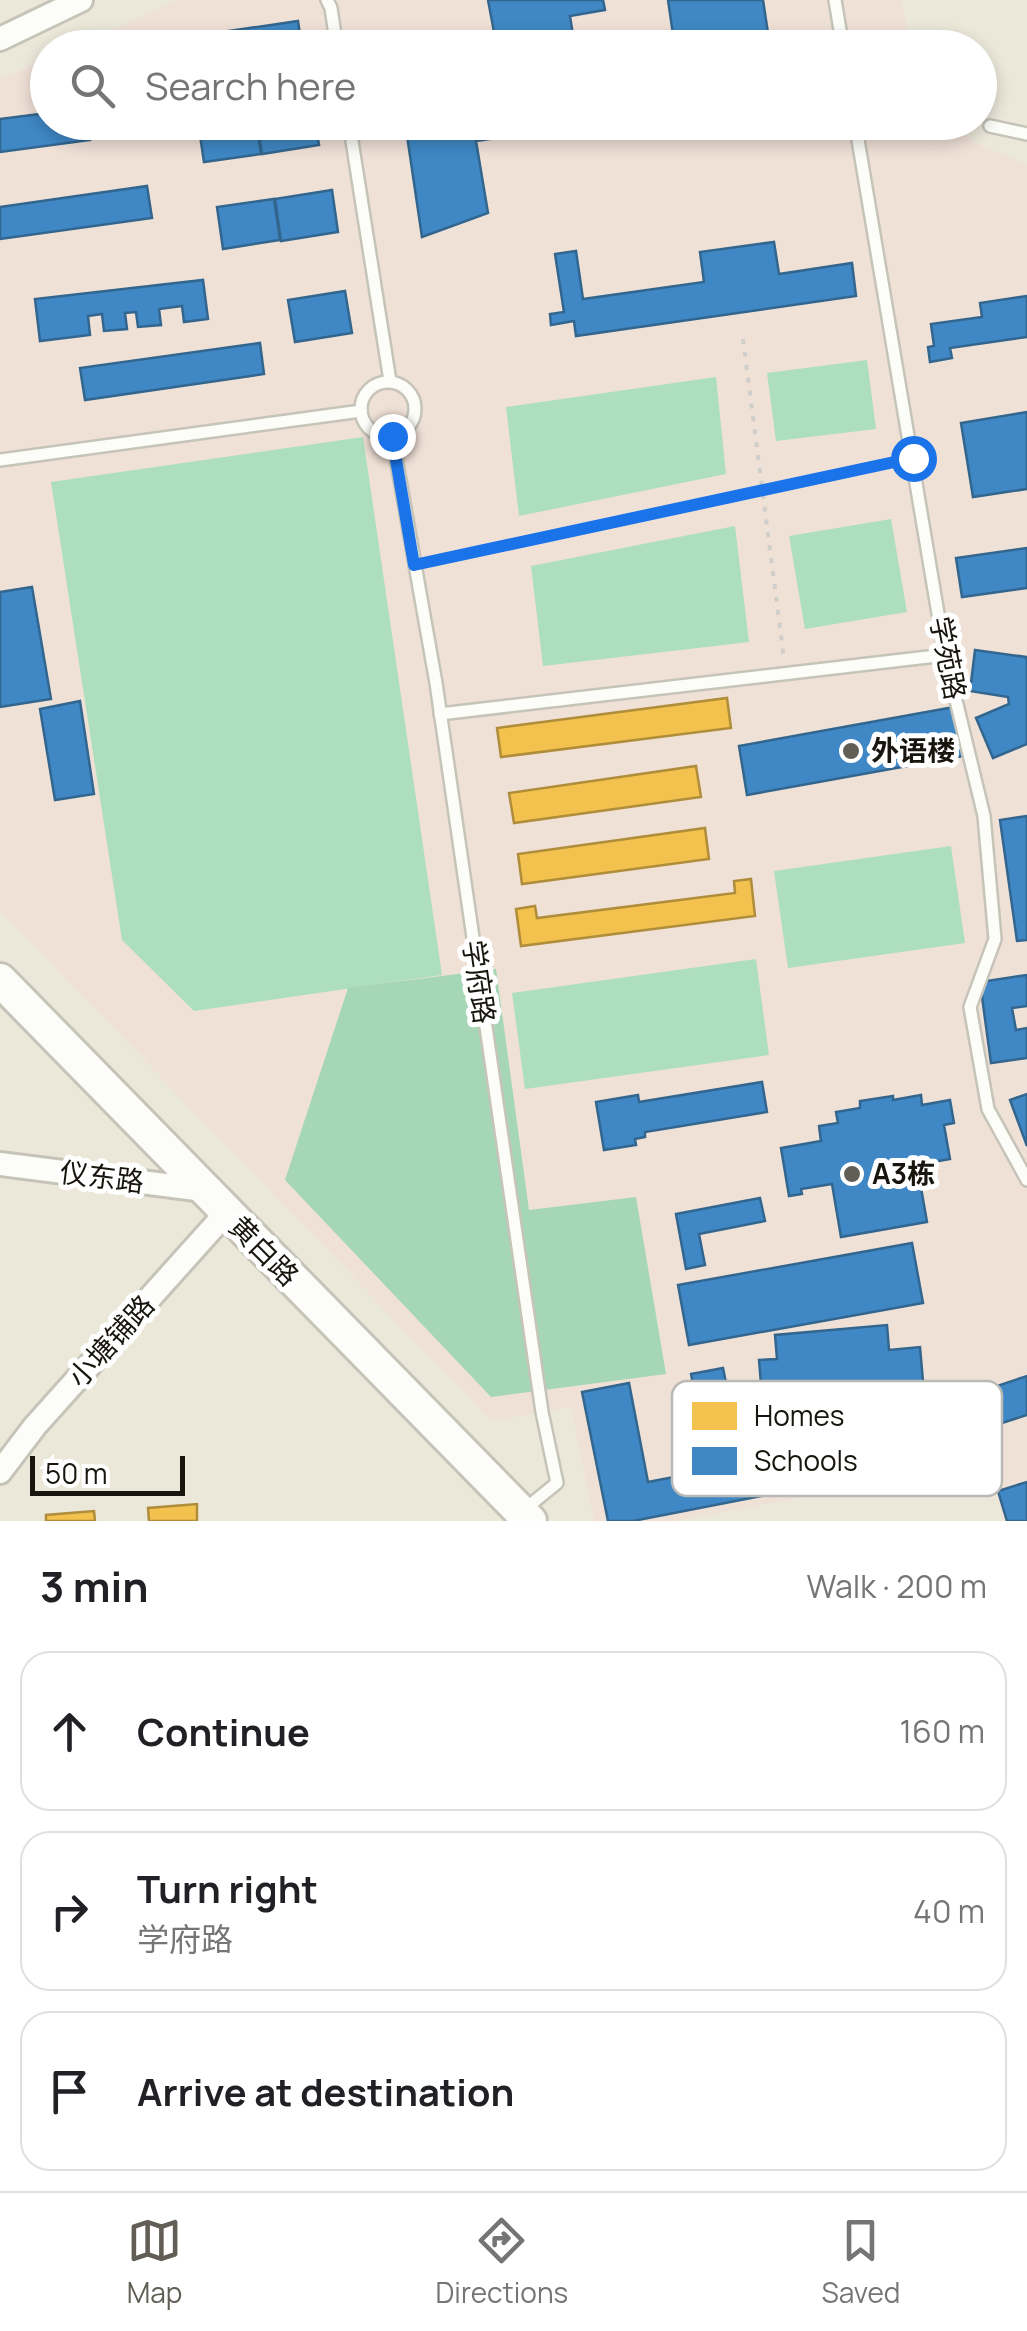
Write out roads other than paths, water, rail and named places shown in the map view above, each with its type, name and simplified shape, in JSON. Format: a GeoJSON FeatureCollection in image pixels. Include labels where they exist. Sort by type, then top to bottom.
{"type":"FeatureCollection","features":[{"type":"Feature","properties":{"kind":"main road","name":"黄白路"},"geometry":{"type":"LineString","coordinates":[[0,980],[526,1517]]}},
{"type":"Feature","properties":{"kind":"street"},"geometry":{"type":"LineString","coordinates":[[0,39],[81,0]]}},
{"type":"Feature","properties":{"kind":"street","name":"仪东路"},"geometry":{"type":"LineString","coordinates":[[0,1164],[215,1202]]}},
{"type":"Feature","properties":{"kind":"street","name":"小塘铺路"},"geometry":{"type":"LineString","coordinates":[[0,1472],[215,1202]]}},
{"type":"Feature","properties":{"kind":"lane"},"geometry":{"type":"LineString","coordinates":[[327,0],[335,30]]}},
{"type":"Feature","properties":{"kind":"lane"},"geometry":{"type":"LineString","coordinates":[[834,0],[840,30]]}},
{"type":"Feature","properties":{"kind":"lane"},"geometry":{"type":"LineString","coordinates":[[997,128],[1027,134]]}},
{"type":"Feature","properties":{"kind":"lane"},"geometry":{"type":"LineString","coordinates":[[352,140],[390,382]]}},
{"type":"Feature","properties":{"kind":"lane","name":"学苑路"},"geometry":{"type":"LineString","coordinates":[[859,140],[945,655],[984,816],[995,939],[970,1007],[988,1109],[1027,1180]]}},
{"type":"Feature","properties":{"kind":"lane"},"geometry":{"type":"LineString","coordinates":[[390,382],[402,385],[410,394],[414,415],[402,432],[383,436],[368,427],[360,411],[368,389],[390,382]]}},
{"type":"Feature","properties":{"kind":"lane"},"geometry":{"type":"LineString","coordinates":[[0,460],[360,411]]}},
{"type":"Feature","properties":{"kind":"lane","name":"学府路"},"geometry":{"type":"LineString","coordinates":[[392,436],[440,714],[542,1412],[557,1483],[526,1517]]}},
{"type":"Feature","properties":{"kind":"lane"},"geometry":{"type":"LineString","coordinates":[[440,714],[945,655]]}},
{"type":"Feature","properties":{"kind":"place","name":"外语楼"},"geometry":{"type":"Point","coordinates":[851,751]}},
{"type":"Feature","properties":{"kind":"place","name":"A3栋"},"geometry":{"type":"Point","coordinates":[852,1174]}}]}
